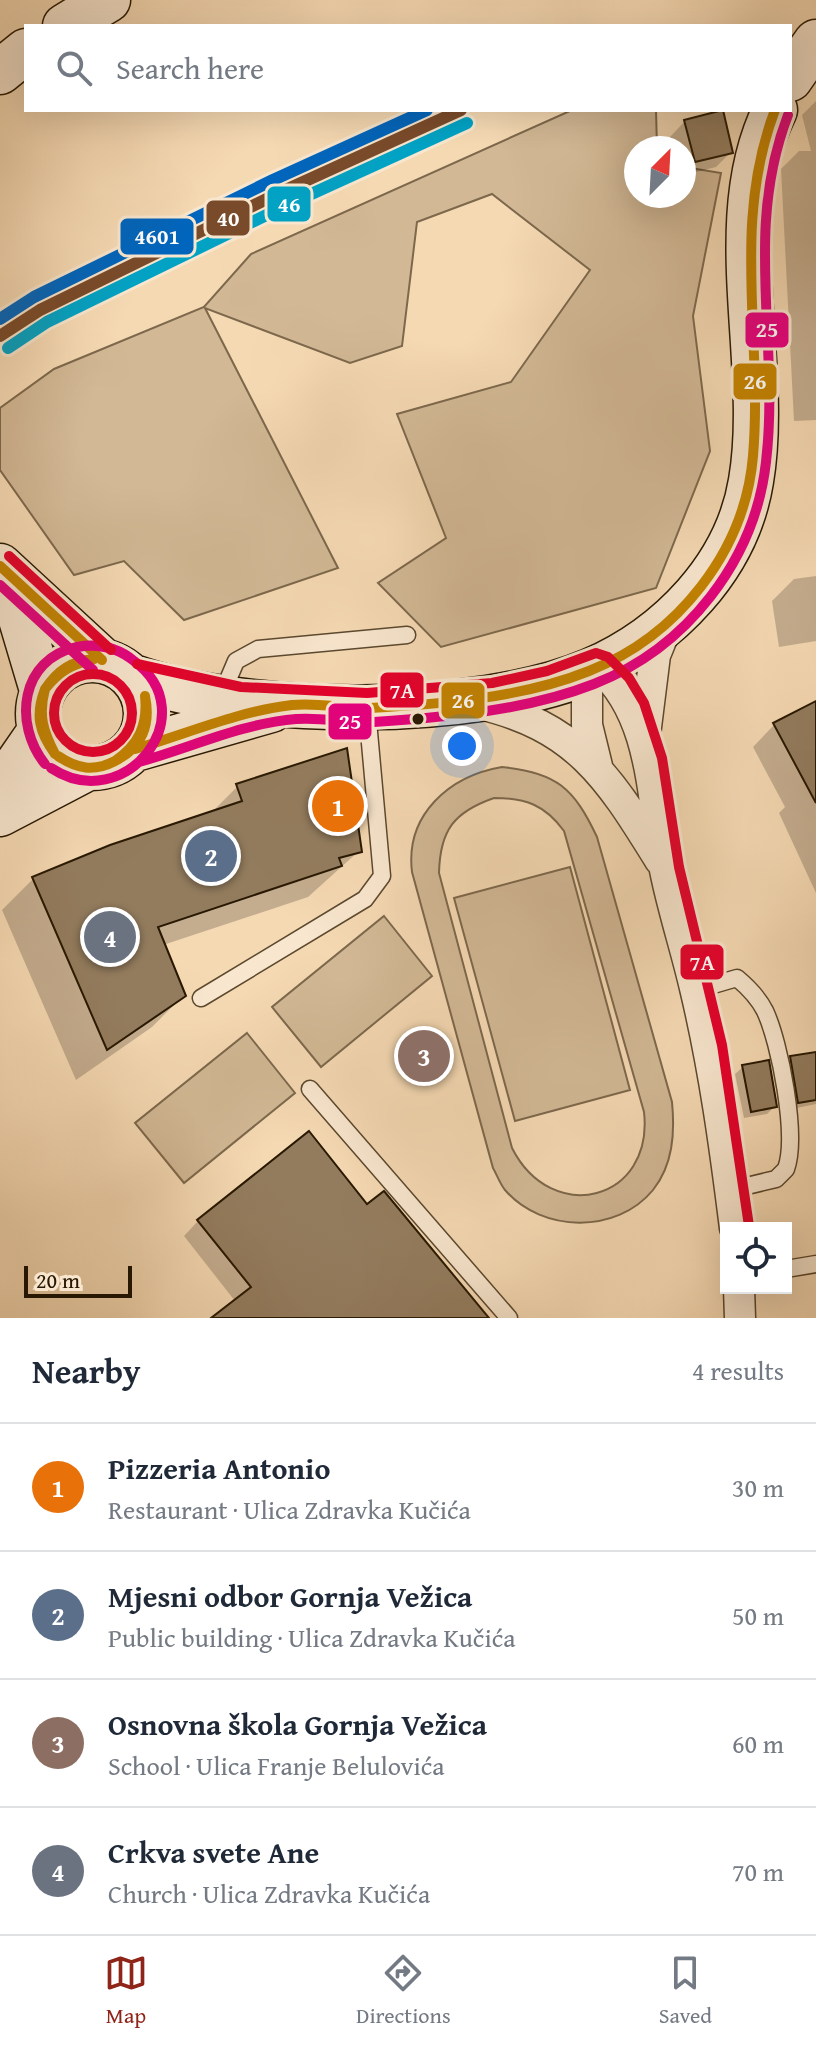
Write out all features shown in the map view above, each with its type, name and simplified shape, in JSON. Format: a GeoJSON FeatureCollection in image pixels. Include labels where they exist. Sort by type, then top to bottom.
{"type":"FeatureCollection","features":[{"type":"Feature","properties":{"kind":"street"},"geometry":{"type":"LineString","coordinates":[[68,24],[108,0]]}},
{"type":"Feature","properties":{"kind":"street"},"geometry":{"type":"LineString","coordinates":[[792,76],[816,42]]}},
{"type":"Feature","properties":{"kind":"street"},"geometry":{"type":"LineString","coordinates":[[0,72],[24,53]]}},
{"type":"Feature","properties":{"kind":"street"},"geometry":{"type":"LineString","coordinates":[[0,789],[67,665],[84,660],[170,690],[289,705],[366,709],[505,693],[593,670],[668,623],[719,566],[745,510],[750,489],[755,424],[752,207],[760,152],[774,112]]}},
{"type":"Feature","properties":{"kind":"street"},"geometry":{"type":"LineString","coordinates":[[4,571],[11,622],[56,755],[71,765],[88,768],[114,764],[135,749],[289,705]]}},
{"type":"Feature","properties":{"kind":"street"},"geometry":{"type":"LineString","coordinates":[[4,571],[142,690],[147,720],[135,749]]}},
{"type":"Feature","properties":{"kind":"street"},"geometry":{"type":"LineString","coordinates":[[644,749],[647,694],[655,655],[668,623]]}},
{"type":"Feature","properties":{"kind":"street"},"geometry":{"type":"LineString","coordinates":[[593,670],[613,679],[632,712],[644,749],[661,827],[665,869],[696,990],[734,1222]]}},
{"type":"Feature","properties":{"kind":"street"},"geometry":{"type":"LineString","coordinates":[[593,670],[587,725],[597,766]]}},
{"type":"Feature","properties":{"kind":"street"},"geometry":{"type":"LineString","coordinates":[[458,699],[503,709],[560,736],[597,766],[665,869]]}},
{"type":"Feature","properties":{"kind":"street"},"geometry":{"type":"LineString","coordinates":[[0,814],[88,768]]}},
{"type":"Feature","properties":{"kind":"street"},"geometry":{"type":"LineString","coordinates":[[739,1294],[740,1318]]}},
{"type":"Feature","properties":{"kind":"lane"},"geometry":{"type":"LineString","coordinates":[[221,697],[236,661],[258,649],[407,635]]}},
{"type":"Feature","properties":{"kind":"lane"},"geometry":{"type":"LineString","coordinates":[[201,998],[365,899],[382,876],[366,709]]}},
{"type":"Feature","properties":{"kind":"lane"},"geometry":{"type":"LineString","coordinates":[[696,990],[737,978],[754,993],[766,1013],[790,1133],[786,1169],[776,1179],[730,1190]]}},
{"type":"Feature","properties":{"kind":"lane"},"geometry":{"type":"LineString","coordinates":[[310,1089],[509,1318]]}},
{"type":"Feature","properties":{"kind":"lane"},"geometry":{"type":"LineString","coordinates":[[792,1268],[816,1264]]}},
{"type":"Feature","properties":{"kind":"shaded area"},"geometry":{"type":"Polygon","coordinates":[[[568,112],[656,112],[657,136],[624,136],[624,208],[696,208],[696,169],[721,173],[693,316],[710,451],[656,588],[441,647],[378,583],[446,538],[397,414],[511,382],[590,270],[492,194],[417,222],[402,346],[350,363],[205,308],[338,568],[184,620],[124,561],[74,575],[0,470],[0,408],[54,369],[204,307],[251,254],[568,112]]]}},
{"type":"Feature","properties":{"kind":"shaded area"},"geometry":{"type":"Polygon","coordinates":[[[502,767],[550,778],[571,795],[589,820],[597,837],[672,1102],[671,1148],[660,1180],[638,1204],[620,1215],[600,1221],[579,1223],[539,1214],[521,1204],[500,1182],[493,1168],[412,872],[412,851],[423,816],[448,789],[483,772],[502,767]],[[505,798],[480,803],[459,817],[442,845],[439,873],[512,1148],[530,1173],[551,1188],[574,1195],[597,1193],[617,1183],[633,1166],[643,1142],[644,1112],[564,831],[542,809],[505,798]]]}},
{"type":"Feature","properties":{"kind":"shaded area"},"geometry":{"type":"Polygon","coordinates":[[[570,867],[630,1090],[515,1121],[454,898],[570,867]]]}},
{"type":"Feature","properties":{"kind":"shaded area"},"geometry":{"type":"Polygon","coordinates":[[[384,916],[432,976],[321,1067],[272,1007],[384,916]]]}},
{"type":"Feature","properties":{"kind":"shaded area"},"geometry":{"type":"Polygon","coordinates":[[[247,1033],[295,1093],[184,1183],[135,1123],[247,1033]]]}},
{"type":"Feature","properties":{"kind":"building"},"geometry":{"type":"Polygon","coordinates":[[[723,112],[733,153],[696,162],[696,136],[688,136],[684,120],[723,112]]]}},
{"type":"Feature","properties":{"kind":"building"},"geometry":{"type":"Polygon","coordinates":[[[816,701],[816,803],[773,723],[816,701]]]}},
{"type":"Feature","properties":{"kind":"building"},"geometry":{"type":"Polygon","coordinates":[[[347,748],[362,852],[339,858],[342,866],[158,927],[186,996],[107,1050],[32,877],[110,845],[242,801],[236,784],[347,748]]]}},
{"type":"Feature","properties":{"kind":"building"},"geometry":{"type":"Polygon","coordinates":[[[816,1052],[816,1100],[798,1103],[790,1056],[816,1052]]]}},
{"type":"Feature","properties":{"kind":"building"},"geometry":{"type":"Polygon","coordinates":[[[769,1060],[777,1107],[751,1112],[742,1065],[769,1060]]]}},
{"type":"Feature","properties":{"kind":"building"},"geometry":{"type":"Polygon","coordinates":[[[309,1131],[367,1204],[384,1191],[489,1318],[211,1318],[251,1287],[197,1220],[309,1131]]]}},
{"type":"Feature","properties":{"kind":"transit line","name":"4601"},"geometry":{"type":"LineString","coordinates":[[0,319],[34,297],[273,180],[423,112]]}},
{"type":"Feature","properties":{"kind":"transit line","name":"40"},"geometry":{"type":"LineString","coordinates":[[0,336],[40,310],[279,193],[457,112]]}},
{"type":"Feature","properties":{"kind":"transit line","name":"26"},"geometry":{"type":"LineString","coordinates":[[135,749],[272,708],[302,704],[360,708],[425,704],[537,688],[589,671],[621,656],[678,613],[721,557],[737,525],[747,491],[753,456],[755,412],[751,282],[754,196],[774,112]]}},
{"type":"Feature","properties":{"kind":"transit line","name":"25"},"geometry":{"type":"LineString","coordinates":[[139,762],[276,721],[402,720],[457,715],[541,701],[594,684],[628,668],[659,648],[686,624],[711,596],[731,566],[748,533],[759,498],[766,462],[769,417],[765,287],[768,202],[775,159],[788,115]]}},
{"type":"Feature","properties":{"kind":"transit line","name":"46"},"geometry":{"type":"LineString","coordinates":[[8,348],[47,322],[285,206],[467,123]]}},
{"type":"Feature","properties":{"kind":"transit line","name":"7A"},"geometry":{"type":"LineString","coordinates":[[9,556],[111,650]]}},
{"type":"Feature","properties":{"kind":"transit line","name":"26"},"geometry":{"type":"LineString","coordinates":[[0,566],[102,660]]}},
{"type":"Feature","properties":{"kind":"transit line","name":"25"},"geometry":{"type":"LineString","coordinates":[[0,585],[93,670]]}},
{"type":"Feature","properties":{"kind":"transit line","name":"25"},"geometry":{"type":"LineString","coordinates":[[45,764],[28,731],[26,713],[33,679],[43,665],[58,654],[85,646],[107,647],[128,656],[154,683],[162,707],[159,731],[147,753],[129,770],[105,779],[79,780],[51,768]]}},
{"type":"Feature","properties":{"kind":"transit line","name":"7A"},"geometry":{"type":"LineString","coordinates":[[137,664],[241,687],[367,693],[492,683],[547,671],[596,653],[608,657],[629,678],[644,703],[662,758],[679,867],[722,1045],[748,1222]]}},
{"type":"Feature","properties":{"kind":"transit line","name":"26"},"geometry":{"type":"LineString","coordinates":[[45,689],[66,668],[94,659]]}},
{"type":"Feature","properties":{"kind":"transit line","name":"26"},"geometry":{"type":"LineString","coordinates":[[45,689],[66,669],[94,659]]}},
{"type":"Feature","properties":{"kind":"transit line","name":"7A"},"geometry":{"type":"LineString","coordinates":[[93,674],[108,677],[121,685],[129,698],[132,713],[129,728],[121,741],[108,749],[93,752],[78,749],[65,741],[57,728],[54,713],[57,698],[65,685],[78,677],[93,674]]}},
{"type":"Feature","properties":{"kind":"transit line","name":"26"},"geometry":{"type":"LineString","coordinates":[[45,689],[43,723],[55,754]]}},
{"type":"Feature","properties":{"kind":"transit line","name":"26"},"geometry":{"type":"LineString","coordinates":[[45,689],[40,723],[55,754]]}},
{"type":"Feature","properties":{"kind":"transit line","name":"26"},"geometry":{"type":"LineString","coordinates":[[115,761],[130,748],[140,733],[145,716],[145,696]]}},
{"type":"Feature","properties":{"kind":"transit line","name":"26"},"geometry":{"type":"LineString","coordinates":[[115,761],[132,749],[142,734],[147,717],[145,696]]}},
{"type":"Feature","properties":{"kind":"transit line","name":"26"},"geometry":{"type":"LineString","coordinates":[[58,756],[86,768],[115,761]]}},
{"type":"Feature","properties":{"kind":"place","name":"Pizzeria Antonio"},"geometry":{"type":"Point","coordinates":[338,806]}},
{"type":"Feature","properties":{"kind":"place","name":"Mjesni odbor Gornja Vežica"},"geometry":{"type":"Point","coordinates":[211,856]}},
{"type":"Feature","properties":{"kind":"place","name":"Crkva svete Ane"},"geometry":{"type":"Point","coordinates":[110,937]}},
{"type":"Feature","properties":{"kind":"place","name":"Osnovna škola Gornja Vežica"},"geometry":{"type":"Point","coordinates":[424,1056]}}]}
